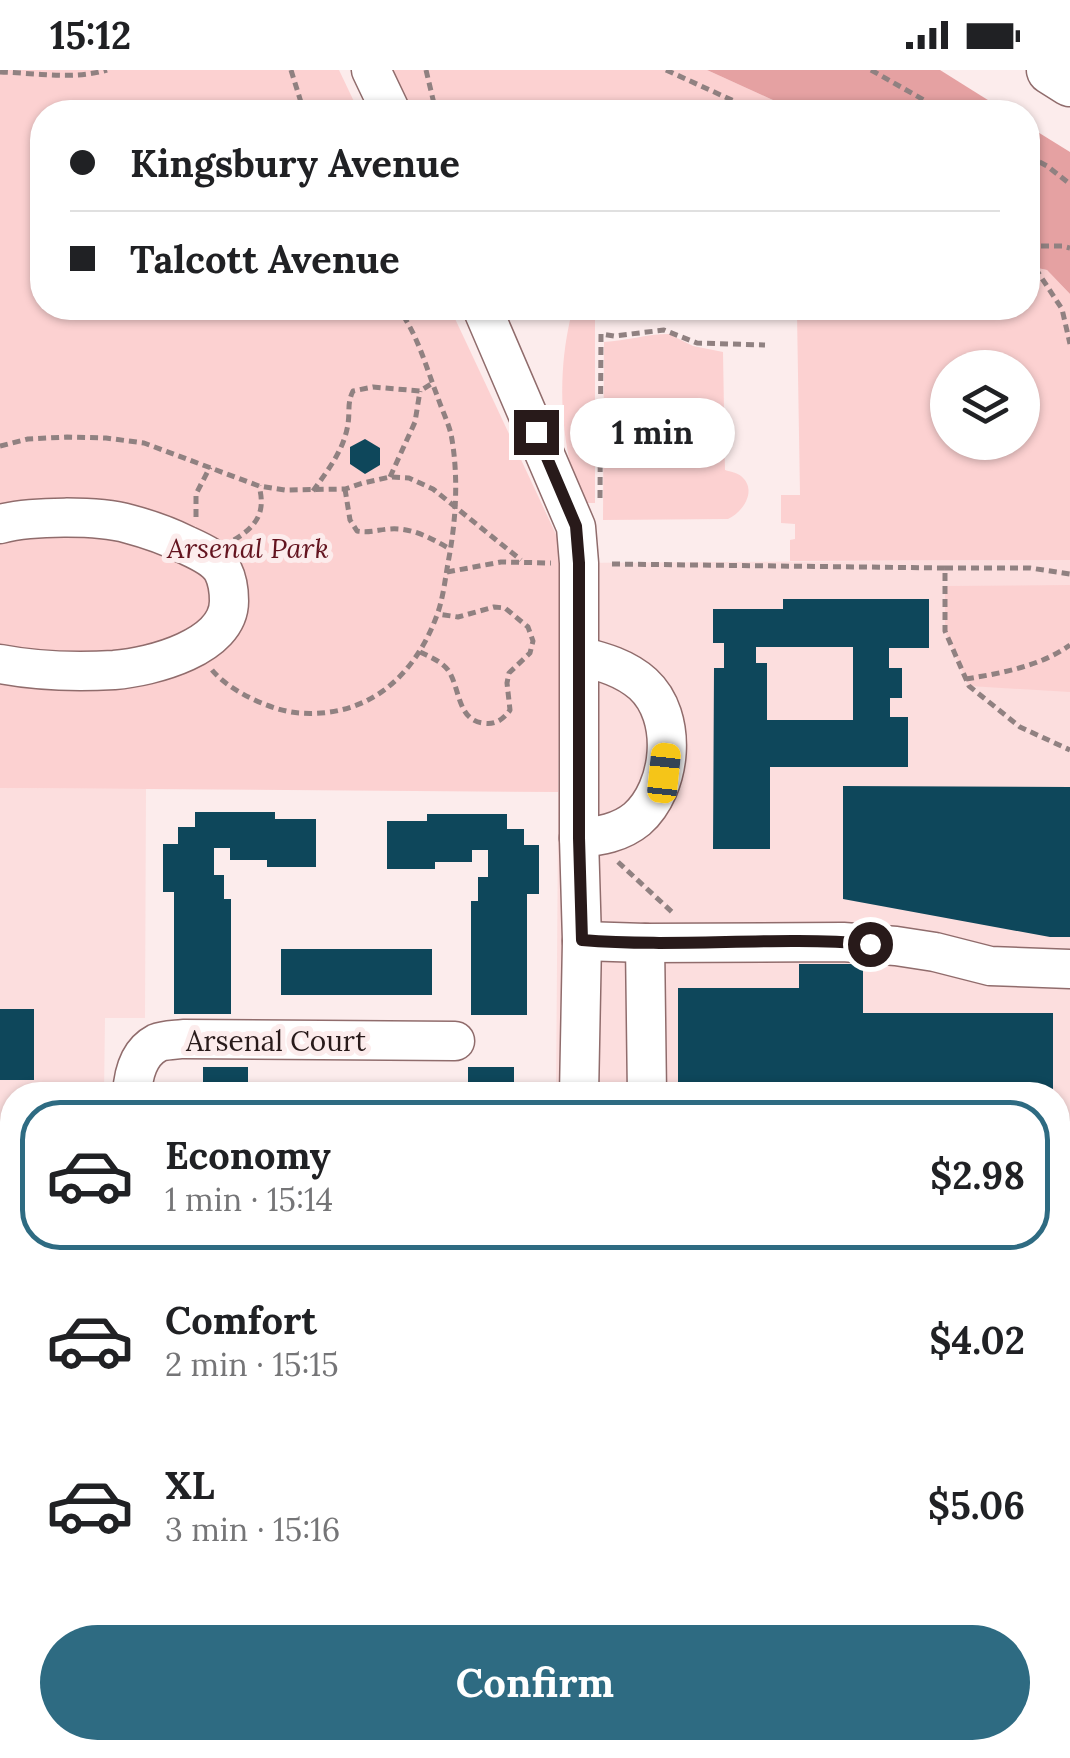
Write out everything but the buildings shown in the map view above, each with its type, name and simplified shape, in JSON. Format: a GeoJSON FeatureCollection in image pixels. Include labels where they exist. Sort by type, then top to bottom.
{"type":"FeatureCollection","features":[{"type":"Feature","properties":{"kind":"main road"},"geometry":{"type":"LineString","coordinates":[[1051,70],[1070,82]]}},
{"type":"Feature","properties":{"kind":"street"},"geometry":{"type":"LineString","coordinates":[[371,70],[385,100]]}},
{"type":"Feature","properties":{"kind":"street"},"geometry":{"type":"LineString","coordinates":[[487,320],[576,526],[593,846],[582,940],[580,1082]]}},
{"type":"Feature","properties":{"kind":"street"},"geometry":{"type":"LineString","coordinates":[[0,524],[73,518],[126,522],[206,554],[223,570],[228,592],[228,611],[218,630],[195,648],[158,660],[117,670],[18,668],[0,664]]}},
{"type":"Feature","properties":{"kind":"street"},"geometry":{"type":"LineString","coordinates":[[580,656],[607,662],[629,673],[660,706],[666,724],[664,773],[654,798],[638,818],[619,831],[598,836],[593,846]]}},
{"type":"Feature","properties":{"kind":"street"},"geometry":{"type":"LineString","coordinates":[[582,940],[843,942],[896,946],[990,966],[1070,968]]}},
{"type":"Feature","properties":{"kind":"street"},"geometry":{"type":"LineString","coordinates":[[644,943],[646,1082]]}},
{"type":"Feature","properties":{"kind":"street","name":"Arsenal Court"},"geometry":{"type":"LineString","coordinates":[[132,1082],[140,1058],[158,1043],[456,1041]]}},
{"type":"Feature","properties":{"kind":"path"},"geometry":{"type":"LineString","coordinates":[[0,72],[68,75],[108,70]]}},
{"type":"Feature","properties":{"kind":"path"},"geometry":{"type":"LineString","coordinates":[[291,70],[300,100]]}},
{"type":"Feature","properties":{"kind":"path"},"geometry":{"type":"LineString","coordinates":[[426,70],[433,100]]}},
{"type":"Feature","properties":{"kind":"path"},"geometry":{"type":"LineString","coordinates":[[666,70],[732,100]]}},
{"type":"Feature","properties":{"kind":"path"},"geometry":{"type":"LineString","coordinates":[[871,70],[924,100]]}},
{"type":"Feature","properties":{"kind":"path"},"geometry":{"type":"LineString","coordinates":[[1040,162],[1070,184]]}},
{"type":"Feature","properties":{"kind":"path"},"geometry":{"type":"LineString","coordinates":[[1040,246],[1070,248]]}},
{"type":"Feature","properties":{"kind":"path"},"geometry":{"type":"LineString","coordinates":[[1040,274],[1062,308],[1070,344]]}},
{"type":"Feature","properties":{"kind":"path"},"geometry":{"type":"LineString","coordinates":[[195,648],[217,676],[242,693],[269,707],[319,714],[364,703],[388,688],[420,652],[438,614],[447,572],[455,508],[455,461],[450,430],[415,333],[406,320]]}},
{"type":"Feature","properties":{"kind":"path"},"geometry":{"type":"LineString","coordinates":[[600,507],[600,334],[664,330],[697,342],[764,345]]}},
{"type":"Feature","properties":{"kind":"path"},"geometry":{"type":"LineString","coordinates":[[312,491],[332,466],[344,440],[348,400],[353,391],[373,387],[420,391],[432,383]]}},
{"type":"Feature","properties":{"kind":"path"},"geometry":{"type":"LineString","coordinates":[[390,477],[416,422],[420,391]]}},
{"type":"Feature","properties":{"kind":"path"},"geometry":{"type":"LineString","coordinates":[[0,446],[28,439],[106,438],[144,443],[259,486],[312,491],[345,489],[390,477],[409,478],[432,489],[523,562]]}},
{"type":"Feature","properties":{"kind":"path"},"geometry":{"type":"LineString","coordinates":[[210,467],[196,494],[196,530],[206,554],[249,531],[261,517],[259,486]]}},
{"type":"Feature","properties":{"kind":"path"},"geometry":{"type":"LineString","coordinates":[[345,489],[350,520],[357,531],[413,531],[451,550]]}},
{"type":"Feature","properties":{"kind":"path"},"geometry":{"type":"LineString","coordinates":[[447,572],[523,562],[1030,568],[1070,574]]}},
{"type":"Feature","properties":{"kind":"path"},"geometry":{"type":"LineString","coordinates":[[945,568],[944,631],[970,686],[1020,727],[1070,750]]}},
{"type":"Feature","properties":{"kind":"path"},"geometry":{"type":"LineString","coordinates":[[420,652],[440,662],[450,673],[464,711],[476,722],[503,720],[510,710],[510,673],[530,653],[533,641],[528,627],[505,608],[494,607],[458,617],[438,614]]}},
{"type":"Feature","properties":{"kind":"path"},"geometry":{"type":"LineString","coordinates":[[966,679],[999,674],[1070,645]]}},
{"type":"Feature","properties":{"kind":"path"},"geometry":{"type":"LineString","coordinates":[[593,846],[678,917]]}},
{"type":"Feature","properties":{"kind":"shaded area"},"geometry":{"type":"Polygon","coordinates":[[[707,70],[940,70],[988,100],[773,100],[707,70]]]}},
{"type":"Feature","properties":{"kind":"shaded area"},"geometry":{"type":"Polygon","coordinates":[[[1040,133],[1070,152],[1070,294],[1047,270],[1040,269],[1040,133]]]}},
{"type":"Feature","properties":{"kind":"shaded area"},"geometry":{"type":"Polygon","coordinates":[[[1070,560],[1070,1082],[556,1082],[560,563],[1070,560]]]}},
{"type":"Feature","properties":{"kind":"shaded area"},"geometry":{"type":"Polygon","coordinates":[[[0,788],[146,789],[145,1018],[105,1018],[104,1082],[0,1082],[0,788]]]}},
{"type":"Feature","properties":{"kind":"green space","name":"Arsenal Park"},"geometry":{"type":"Polygon","coordinates":[[[0,70],[339,70],[353,100],[30,100],[30,320],[456,320],[561,545],[558,792],[0,788],[0,70]]]}},
{"type":"Feature","properties":{"kind":"green space"},"geometry":{"type":"Polygon","coordinates":[[[387,70],[707,70],[773,100],[402,100],[387,70]]]}},
{"type":"Feature","properties":{"kind":"green space"},"geometry":{"type":"Polygon","coordinates":[[[1040,269],[1047,270],[1070,294],[1070,560],[790,561],[795,524],[781,523],[781,495],[800,495],[797,320],[1040,320],[1040,269]]]}},
{"type":"Feature","properties":{"kind":"green space"},"geometry":{"type":"Polygon","coordinates":[[[570,320],[595,320],[595,503],[586,503],[569,458],[562,383],[570,320]]]}},
{"type":"Feature","properties":{"kind":"green space"},"geometry":{"type":"Polygon","coordinates":[[[669,334],[693,346],[723,352],[725,470],[740,475],[746,482],[746,500],[728,519],[603,520],[604,342],[669,334]]]}},
{"type":"Feature","properties":{"kind":"green space"},"geometry":{"type":"Polygon","coordinates":[[[1070,585],[1070,692],[969,686],[945,631],[945,586],[1070,585]]]}},
{"type":"Feature","properties":{"kind":"route"},"geometry":{"type":"LineString","coordinates":[[536,432],[576,526],[582,940],[804,940],[870,944]]}}]}
